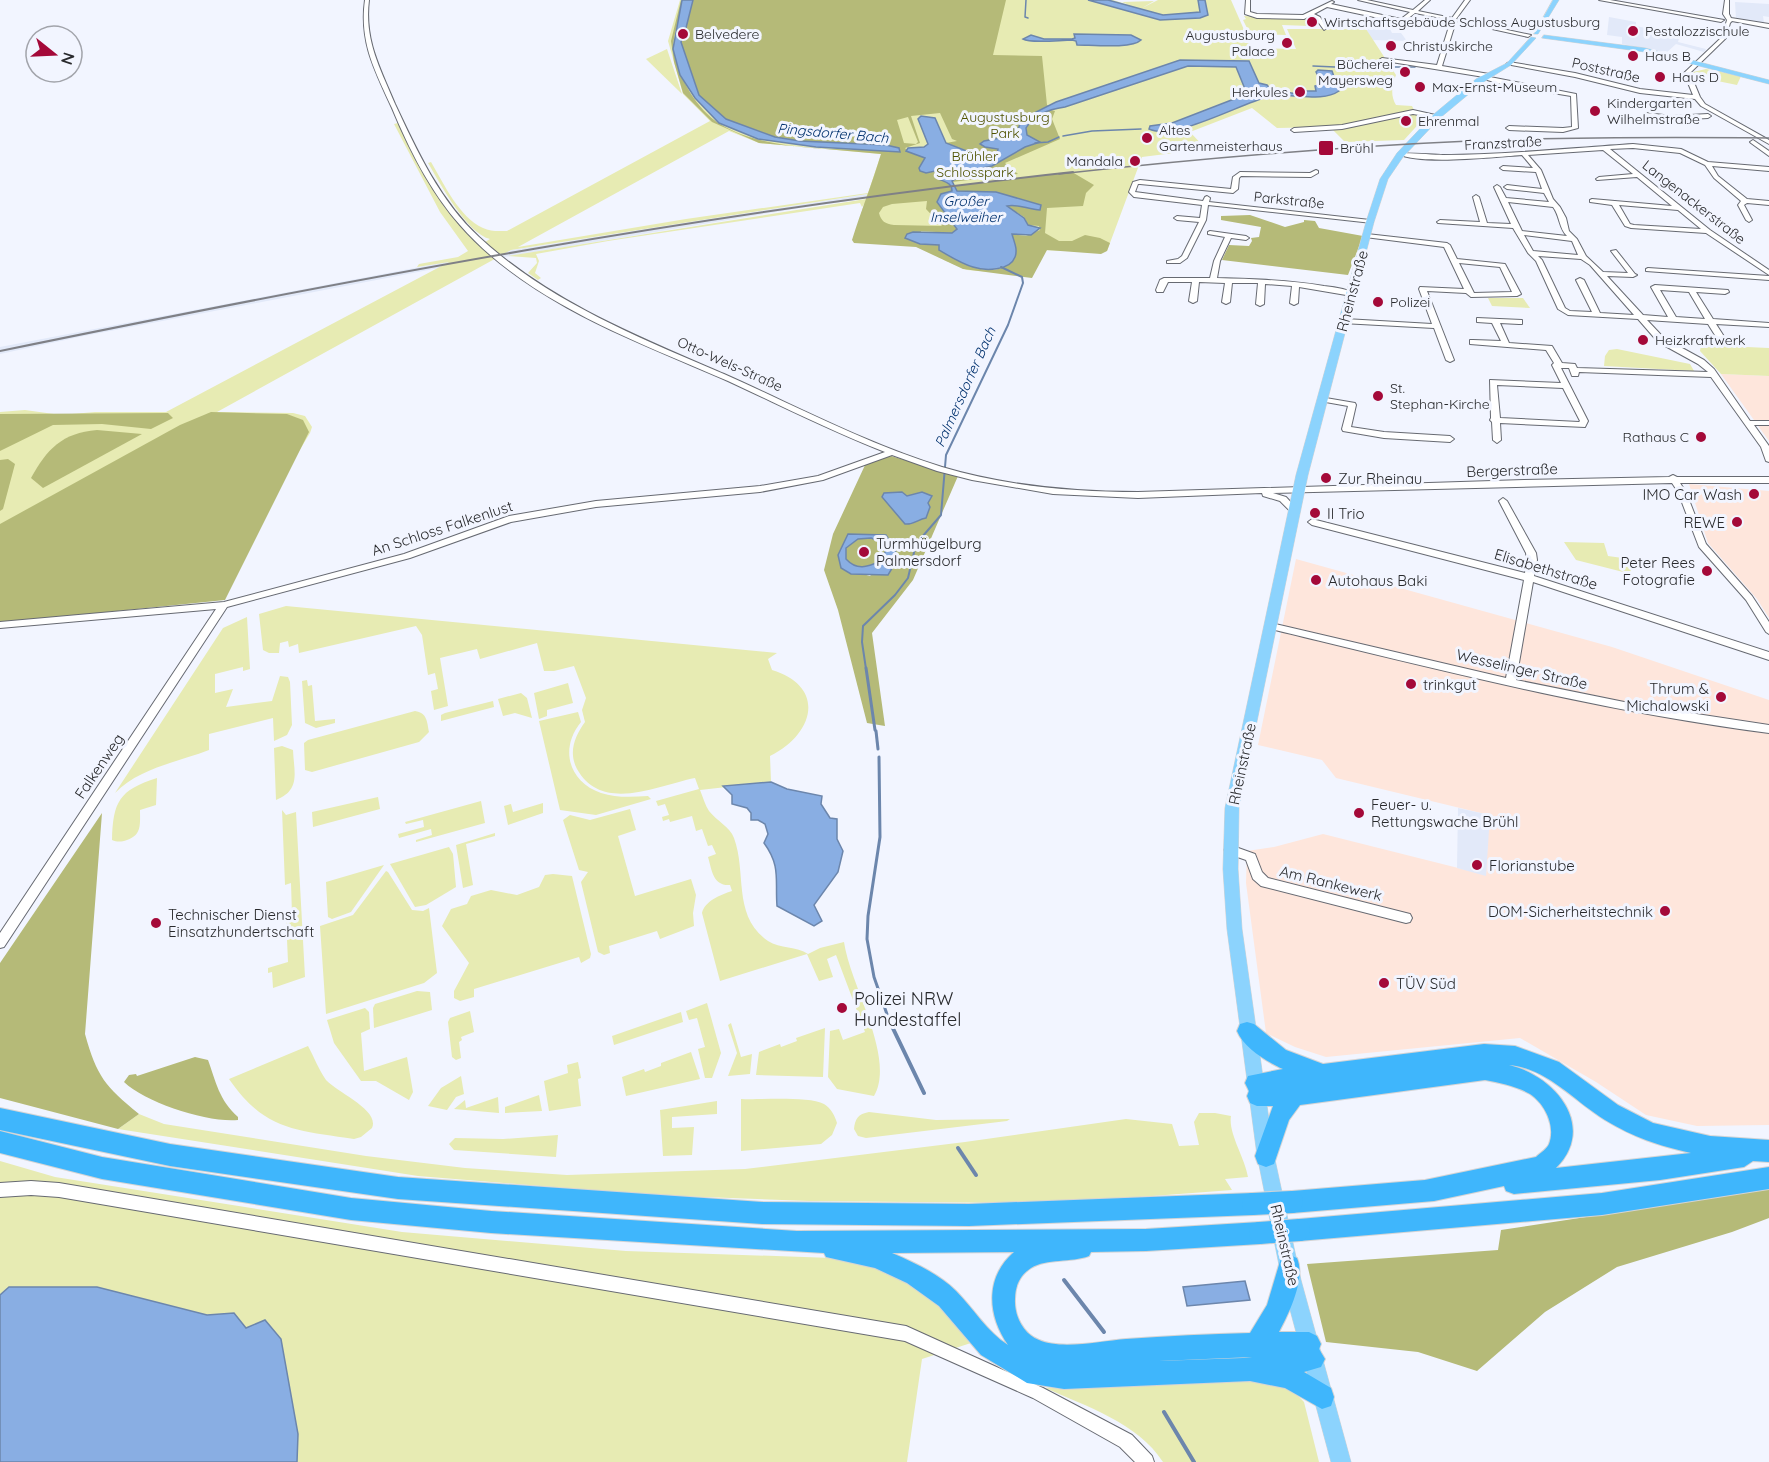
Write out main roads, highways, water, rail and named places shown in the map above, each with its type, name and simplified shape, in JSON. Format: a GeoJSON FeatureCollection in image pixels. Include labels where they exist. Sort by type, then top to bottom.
{"type":"FeatureCollection","features":[{"type":"Feature","properties":{"kind":"highway"},"geometry":{"type":"LineString","coordinates":[[1247,1031],[1274,1055],[1290,1064],[1327,1074]]}},
{"type":"Feature","properties":{"kind":"highway"},"geometry":{"type":"LineString","coordinates":[[1256,1090],[1327,1074],[1484,1054],[1515,1056],[1552,1069],[1611,1112],[1650,1133],[1710,1147],[1769,1152]]}},
{"type":"Feature","properties":{"kind":"highway"},"geometry":{"type":"LineString","coordinates":[[1256,1090],[1294,1096],[1485,1070],[1516,1077],[1539,1088],[1557,1110],[1562,1127],[1559,1150],[1542,1167],[1424,1191]]}},
{"type":"Feature","properties":{"kind":"highway"},"geometry":{"type":"LineString","coordinates":[[1266,1156],[1280,1114],[1294,1096]]}},
{"type":"Feature","properties":{"kind":"highway"},"geometry":{"type":"LineString","coordinates":[[0,1119],[170,1155],[398,1188],[750,1212],[969,1215],[1292,1203],[1660,1168],[1769,1152]]}},
{"type":"Feature","properties":{"kind":"highway"},"geometry":{"type":"LineString","coordinates":[[0,1142],[102,1168],[351,1209],[491,1222],[798,1242],[1146,1239],[1260,1233],[1602,1204],[1769,1178]]}},
{"type":"Feature","properties":{"kind":"highway"},"geometry":{"type":"LineString","coordinates":[[1146,1239],[1035,1255],[1015,1265],[1006,1281],[1001,1298],[1007,1320],[1018,1339],[1039,1353],[1074,1354],[1257,1343],[1311,1352]]}},
{"type":"Feature","properties":{"kind":"highway"},"geometry":{"type":"LineString","coordinates":[[798,1242],[876,1257],[915,1275],[947,1298],[989,1347],[1027,1371],[1064,1377],[1243,1370],[1288,1377],[1322,1397]]}},
{"type":"Feature","properties":{"kind":"highway"},"geometry":{"type":"LineString","coordinates":[[1257,1343],[1273,1323],[1281,1305],[1289,1266]]}},
{"type":"Feature","properties":{"kind":"highway"},"geometry":{"type":"LineString","coordinates":[[1243,1370],[1311,1352]]}},
{"type":"Feature","properties":{"kind":"main road","name":"Rheinstraße"},"geometry":{"type":"LineString","coordinates":[[1341,1462],[1289,1266],[1266,1156],[1233,919],[1230,850],[1232,808],[1294,510],[1370,222],[1386,175],[1401,154],[1437,116],[1487,77],[1509,64],[1535,36],[1556,0]]}},
{"type":"Feature","properties":{"kind":"main road"},"geometry":{"type":"LineString","coordinates":[[1535,36],[1638,49],[1769,82]]}},
{"type":"Feature","properties":{"kind":"main road"},"geometry":{"type":"LineString","coordinates":[[1705,56],[1707,62],[1721,69]]}},
{"type":"Feature","properties":{"kind":"main road"},"geometry":{"type":"LineString","coordinates":[[1674,57],[1684,63],[1688,70],[1721,69]]}},
{"type":"Feature","properties":{"kind":"water"},"geometry":{"type":"Polygon","coordinates":[[[682,0],[693,0],[685,32],[679,35],[683,36],[681,42],[699,95],[726,119],[775,137],[800,141],[886,145],[899,148],[900,152],[816,147],[758,139],[719,123],[695,98],[680,75],[673,49],[682,0]]]}},
{"type":"Feature","properties":{"kind":"water"},"geometry":{"type":"Polygon","coordinates":[[[1088,0],[1108,0],[1163,15],[1200,12],[1198,0],[1205,0],[1208,15],[1200,18],[1160,20],[1088,0]]]}},
{"type":"Feature","properties":{"kind":"water"},"geometry":{"type":"Polygon","coordinates":[[[1074,34],[1131,35],[1141,40],[1129,45],[1111,46],[1077,45],[1076,41],[1072,40],[1039,42],[1023,39],[1031,35],[1044,39],[1072,39],[1075,38],[1074,34]]]}},
{"type":"Feature","properties":{"kind":"water","name":"Großer Inselweiher"},"geometry":{"type":"Polygon","coordinates":[[[1180,60],[1249,61],[1259,83],[1267,85],[1271,90],[1298,94],[1301,91],[1316,91],[1315,86],[1322,84],[1316,72],[1318,70],[1332,71],[1339,91],[1323,97],[1285,95],[1267,97],[1190,126],[1174,130],[1149,129],[1150,126],[1172,123],[1247,94],[1236,67],[1188,66],[1048,111],[1033,119],[1026,128],[1027,135],[1040,142],[1025,147],[992,166],[968,171],[952,181],[957,191],[996,192],[1041,205],[1040,210],[1015,205],[1007,206],[1024,218],[1028,225],[1040,228],[1031,235],[1012,234],[1016,251],[1012,262],[997,269],[978,268],[964,264],[939,250],[939,245],[920,244],[905,238],[907,234],[913,232],[952,233],[957,229],[937,202],[941,194],[952,191],[951,186],[939,179],[935,171],[926,173],[920,171],[919,168],[925,158],[906,151],[908,148],[924,147],[928,144],[918,119],[921,116],[935,118],[946,143],[972,153],[978,161],[988,160],[988,157],[997,154],[998,149],[980,144],[984,141],[1016,135],[1020,124],[1028,116],[1056,102],[1180,60]]]}},
{"type":"Feature","properties":{"kind":"water"},"geometry":{"type":"Polygon","coordinates":[[[902,492],[907,496],[922,492],[932,496],[928,503],[930,507],[926,518],[905,524],[882,497],[884,493],[902,492]]]}},
{"type":"Feature","properties":{"kind":"water"},"geometry":{"type":"Polygon","coordinates":[[[848,534],[886,535],[895,549],[897,560],[888,575],[851,574],[841,568],[838,555],[848,534]],[[871,538],[858,539],[846,548],[846,559],[862,567],[881,561],[886,550],[881,542],[871,538]]]}},
{"type":"Feature","properties":{"kind":"water"},"geometry":{"type":"Polygon","coordinates":[[[771,782],[787,789],[822,796],[821,804],[830,818],[837,819],[837,839],[843,851],[838,872],[814,905],[822,921],[814,926],[777,906],[775,866],[764,843],[768,834],[765,824],[758,820],[751,820],[751,813],[747,808],[732,804],[732,795],[723,786],[771,782]]]}},
{"type":"Feature","properties":{"kind":"water"},"geometry":{"type":"Polygon","coordinates":[[[1245,1281],[1250,1300],[1187,1306],[1183,1287],[1245,1281]]]}},
{"type":"Feature","properties":{"kind":"water"},"geometry":{"type":"Polygon","coordinates":[[[9,1287],[97,1287],[207,1315],[234,1313],[246,1328],[265,1320],[281,1339],[298,1434],[297,1462],[0,1462],[0,1295],[9,1287]]]}},
{"type":"Feature","properties":{"kind":"waterway"},"geometry":{"type":"LineString","coordinates":[[1026,0],[1025,17],[1028,18]]}},
{"type":"Feature","properties":{"kind":"waterway","name":"Palmersdorfer Bach"},"geometry":{"type":"LineString","coordinates":[[1313,66],[1335,67]]}},
{"type":"Feature","properties":{"kind":"waterway","name":"Palmersdorfer Bach"},"geometry":{"type":"LineString","coordinates":[[1340,67],[1415,67]]}},
{"type":"Feature","properties":{"kind":"waterway","name":"Palmersdorfer Bach"},"geometry":{"type":"LineString","coordinates":[[1063,136],[1092,131],[1141,129]]}},
{"type":"Feature","properties":{"kind":"waterway","name":"Palmersdorfer Bach"},"geometry":{"type":"LineString","coordinates":[[1035,143],[1048,142],[1059,137]]}},
{"type":"Feature","properties":{"kind":"waterway","name":"Palmersdorfer Bach"},"geometry":{"type":"LineString","coordinates":[[866,669],[862,642],[863,626],[895,595],[908,578],[916,544],[941,515],[946,455],[1008,325],[1023,283],[1022,277],[1001,267]]}},
{"type":"Feature","properties":{"kind":"waterway","name":"Palmersdorfer Bach"},"geometry":{"type":"LineString","coordinates":[[866,668],[875,730]]}},
{"type":"Feature","properties":{"kind":"waterway","name":"Palmersdorfer Bach"},"geometry":{"type":"LineString","coordinates":[[876,731],[878,749]]}},
{"type":"Feature","properties":{"kind":"waterway","name":"Palmersdorfer Bach"},"geometry":{"type":"LineString","coordinates":[[879,757],[880,837],[868,916],[867,939],[874,977],[889,1020]]}},
{"type":"Feature","properties":{"kind":"waterway","name":"Palmersdorfer Bach"},"geometry":{"type":"LineString","coordinates":[[888,1018],[924,1093]]}},
{"type":"Feature","properties":{"kind":"waterway","name":"Palmersdorfer Bach"},"geometry":{"type":"LineString","coordinates":[[958,1148],[976,1175]]}},
{"type":"Feature","properties":{"kind":"waterway","name":"Palmersdorfer Bach"},"geometry":{"type":"LineString","coordinates":[[1064,1280],[1104,1332]]}},
{"type":"Feature","properties":{"kind":"waterway","name":"Palmersdorfer Bach"},"geometry":{"type":"LineString","coordinates":[[1164,1412],[1194,1462]]}},
{"type":"Feature","properties":{"kind":"railway"},"geometry":{"type":"LineString","coordinates":[[1059,174],[1264,154],[1418,144],[1582,138],[1769,138]]}},
{"type":"Feature","properties":{"kind":"railway"},"geometry":{"type":"LineString","coordinates":[[0,351],[267,298],[535,249],[803,206],[1073,172]]}},
{"type":"Feature","properties":{"kind":"place","name":"Wirtschaftsgebäude Schloss Augustusburg"},"geometry":{"type":"Point","coordinates":[1312,22]}},
{"type":"Feature","properties":{"kind":"place","name":"Pestalozzischule"},"geometry":{"type":"Point","coordinates":[1633,31]}},
{"type":"Feature","properties":{"kind":"place","name":"Belvedere"},"geometry":{"type":"Point","coordinates":[683,34]}},
{"type":"Feature","properties":{"kind":"place","name":"Augustusburg Palace"},"geometry":{"type":"Point","coordinates":[1287,43]}},
{"type":"Feature","properties":{"kind":"place","name":"Christuskirche"},"geometry":{"type":"Point","coordinates":[1391,46]}},
{"type":"Feature","properties":{"kind":"place","name":"Haus B"},"geometry":{"type":"Point","coordinates":[1633,56]}},
{"type":"Feature","properties":{"kind":"place","name":"Bücherei Mayersweg"},"geometry":{"type":"Point","coordinates":[1405,72]}},
{"type":"Feature","properties":{"kind":"place","name":"Haus D"},"geometry":{"type":"Point","coordinates":[1660,77]}},
{"type":"Feature","properties":{"kind":"place","name":"Max-Ernst-Museum"},"geometry":{"type":"Point","coordinates":[1420,87]}},
{"type":"Feature","properties":{"kind":"place","name":"Herkules"},"geometry":{"type":"Point","coordinates":[1300,92]}},
{"type":"Feature","properties":{"kind":"place","name":"Kindergarten Wilhelmstraße"},"geometry":{"type":"Point","coordinates":[1595,111]}},
{"type":"Feature","properties":{"kind":"place","name":"Ehrenmal"},"geometry":{"type":"Point","coordinates":[1406,121]}},
{"type":"Feature","properties":{"kind":"place","name":"Altes Gartenmeisterhaus"},"geometry":{"type":"Point","coordinates":[1147,138]}},
{"type":"Feature","properties":{"kind":"place","name":"Brühl"},"geometry":{"type":"Point","coordinates":[1326,148]}},
{"type":"Feature","properties":{"kind":"place","name":"Mandala"},"geometry":{"type":"Point","coordinates":[1135,161]}},
{"type":"Feature","properties":{"kind":"place","name":"Polizei"},"geometry":{"type":"Point","coordinates":[1378,302]}},
{"type":"Feature","properties":{"kind":"place","name":"Heizkraftwerk"},"geometry":{"type":"Point","coordinates":[1643,340]}},
{"type":"Feature","properties":{"kind":"place","name":"St. Stephan-Kirche"},"geometry":{"type":"Point","coordinates":[1378,396]}},
{"type":"Feature","properties":{"kind":"place","name":"Rathaus C"},"geometry":{"type":"Point","coordinates":[1701,437]}},
{"type":"Feature","properties":{"kind":"place","name":"Zur Rheinau"},"geometry":{"type":"Point","coordinates":[1326,478]}},
{"type":"Feature","properties":{"kind":"place","name":"IMO Car Wash"},"geometry":{"type":"Point","coordinates":[1754,494]}},
{"type":"Feature","properties":{"kind":"place","name":"Il Trio"},"geometry":{"type":"Point","coordinates":[1315,513]}},
{"type":"Feature","properties":{"kind":"place","name":"REWE"},"geometry":{"type":"Point","coordinates":[1737,522]}},
{"type":"Feature","properties":{"kind":"place","name":"Turmhügelburg Palmersdorf"},"geometry":{"type":"Point","coordinates":[864,552]}},
{"type":"Feature","properties":{"kind":"place","name":"Peter Rees Fotografie"},"geometry":{"type":"Point","coordinates":[1707,571]}},
{"type":"Feature","properties":{"kind":"place","name":"Autohaus Baki"},"geometry":{"type":"Point","coordinates":[1316,580]}},
{"type":"Feature","properties":{"kind":"place","name":"trinkgut"},"geometry":{"type":"Point","coordinates":[1411,684]}},
{"type":"Feature","properties":{"kind":"place","name":"Thrum & Michalowski"},"geometry":{"type":"Point","coordinates":[1721,697]}},
{"type":"Feature","properties":{"kind":"place","name":"Feuer- u. Rettungswache Brühl"},"geometry":{"type":"Point","coordinates":[1359,813]}},
{"type":"Feature","properties":{"kind":"place","name":"Florianstube"},"geometry":{"type":"Point","coordinates":[1477,865]}},
{"type":"Feature","properties":{"kind":"place","name":"DOM-Sicherheitstechnik"},"geometry":{"type":"Point","coordinates":[1665,911]}},
{"type":"Feature","properties":{"kind":"place","name":"Technischer Dienst Einsatzhundertschaft"},"geometry":{"type":"Point","coordinates":[156,923]}},
{"type":"Feature","properties":{"kind":"place","name":"TÜV Süd"},"geometry":{"type":"Point","coordinates":[1384,983]}},
{"type":"Feature","properties":{"kind":"place","name":"Polizei NRW Hundestaffel"},"geometry":{"type":"Point","coordinates":[842,1008]}},
{"type":"Feature","properties":{"kind":"park label","name":"Augustusburg Park"},"geometry":{"type":"Point","coordinates":[1005,126]}},
{"type":"Feature","properties":{"kind":"park label","name":"Brühler Schlosspark"},"geometry":{"type":"Point","coordinates":[975,164]}},
{"type":"Feature","properties":{"kind":"water label","name":"Pingsdorfer Bach"},"geometry":{"type":"Point","coordinates":[833,133]}}]}
